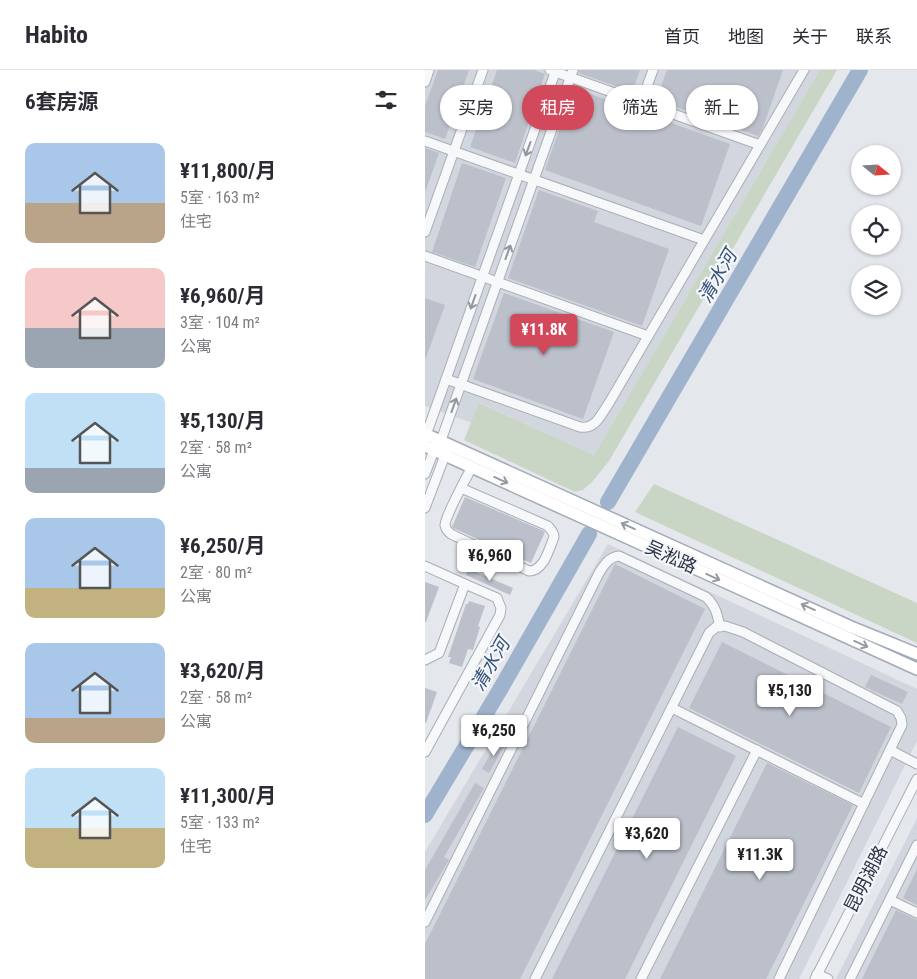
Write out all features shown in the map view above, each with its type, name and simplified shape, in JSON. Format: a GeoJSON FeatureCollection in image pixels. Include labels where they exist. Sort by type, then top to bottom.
{"type":"FeatureCollection","features":[{"type":"Feature","properties":{"kind":"main road","name":"吴淞路"},"geometry":{"type":"LineString","coordinates":[[434,444],[472,466],[917,669]]}},
{"type":"Feature","properties":{"kind":"main road","name":"吴淞路"},"geometry":{"type":"LineString","coordinates":[[434,444],[851,627],[917,654]]}},
{"type":"Feature","properties":{"kind":"street"},"geometry":{"type":"LineString","coordinates":[[425,82],[429,70]]}},
{"type":"Feature","properties":{"kind":"street"},"geometry":{"type":"LineString","coordinates":[[425,232],[483,70]]}},
{"type":"Feature","properties":{"kind":"street"},"geometry":{"type":"LineString","coordinates":[[648,85],[653,70]]}},
{"type":"Feature","properties":{"kind":"street"},"geometry":{"type":"LineString","coordinates":[[446,379],[586,428],[591,426],[601,416],[804,70]]}},
{"type":"Feature","properties":{"kind":"street"},"geometry":{"type":"LineString","coordinates":[[425,508],[446,379],[554,71],[571,74],[604,88]]}},
{"type":"Feature","properties":{"kind":"street"},"geometry":{"type":"LineString","coordinates":[[425,474],[434,444],[461,384],[571,74]]}},
{"type":"Feature","properties":{"kind":"street"},"geometry":{"type":"LineString","coordinates":[[676,116],[760,146]]}},
{"type":"Feature","properties":{"kind":"street"},"geometry":{"type":"LineString","coordinates":[[425,141],[704,240]]}},
{"type":"Feature","properties":{"kind":"street"},"geometry":{"type":"LineString","coordinates":[[425,256],[648,336]]}},
{"type":"Feature","properties":{"kind":"street"},"geometry":{"type":"LineString","coordinates":[[461,488],[548,526],[554,537],[538,569],[529,571],[449,533],[445,523],[461,488],[472,466]]}},
{"type":"Feature","properties":{"kind":"street"},"geometry":{"type":"LineString","coordinates":[[425,922],[599,573],[607,562],[613,557],[619,556],[706,597],[716,610],[720,627]]}},
{"type":"Feature","properties":{"kind":"street"},"geometry":{"type":"LineString","coordinates":[[425,566],[497,598],[501,608],[500,615],[425,752]]}},
{"type":"Feature","properties":{"kind":"street"},"geometry":{"type":"LineString","coordinates":[[425,660],[439,653],[465,584]]}},
{"type":"Feature","properties":{"kind":"street"},"geometry":{"type":"LineString","coordinates":[[535,979],[709,633],[716,627],[725,626],[743,632],[897,712],[901,718],[902,725],[779,979]]}},
{"type":"Feature","properties":{"kind":"street"},"geometry":{"type":"LineString","coordinates":[[671,708],[864,804]]}},
{"type":"Feature","properties":{"kind":"street"},"geometry":{"type":"LineString","coordinates":[[641,979],[757,750]]}},
{"type":"Feature","properties":{"kind":"street"},"geometry":{"type":"LineString","coordinates":[[890,750],[917,764]]}},
{"type":"Feature","properties":{"kind":"street","name":"昆明湖路"},"geometry":{"type":"LineString","coordinates":[[816,976],[917,779]]}},
{"type":"Feature","properties":{"kind":"street"},"geometry":{"type":"LineString","coordinates":[[850,979],[917,844]]}},
{"type":"Feature","properties":{"kind":"street"},"geometry":{"type":"LineString","coordinates":[[890,900],[917,913]]}},
{"type":"Feature","properties":{"kind":"street"},"geometry":{"type":"LineString","coordinates":[[816,976],[827,979]]}},
{"type":"Feature","properties":{"kind":"shaded area"},"geometry":{"type":"Polygon","coordinates":[[[425,70],[820,70],[594,455],[480,403],[472,423],[425,406],[425,70]]]}},
{"type":"Feature","properties":{"kind":"shaded area"},"geometry":{"type":"Polygon","coordinates":[[[608,544],[917,689],[917,741],[799,979],[425,979],[425,852],[608,544]]]}},
{"type":"Feature","properties":{"kind":"shaded area"},"geometry":{"type":"Polygon","coordinates":[[[917,818],[917,979],[836,979],[917,818]]]}},
{"type":"Feature","properties":{"kind":"green space"},"geometry":{"type":"Polygon","coordinates":[[[820,70],[837,70],[609,461],[592,482],[583,490],[575,492],[464,440],[479,403],[594,455],[820,70]]]}},
{"type":"Feature","properties":{"kind":"green space"},"geometry":{"type":"Polygon","coordinates":[[[654,484],[917,603],[917,643],[635,512],[654,484]]]}},
{"type":"Feature","properties":{"kind":"building"},"geometry":{"type":"Polygon","coordinates":[[[438,70],[469,70],[464,85],[440,85],[440,130],[448,130],[445,139],[425,132],[425,106],[438,70]]]}},
{"type":"Feature","properties":{"kind":"building"},"geometry":{"type":"Polygon","coordinates":[[[497,70],[534,70],[545,74],[541,85],[522,85],[522,130],[526,130],[515,163],[470,147],[476,130],[512,130],[512,85],[492,85],[497,70]]]}},
{"type":"Feature","properties":{"kind":"building"},"geometry":{"type":"Polygon","coordinates":[[[579,70],[640,70],[635,85],[612,85],[579,73],[579,70]]]}},
{"type":"Feature","properties":{"kind":"building"},"geometry":{"type":"Polygon","coordinates":[[[667,70],[783,70],[762,130],[758,136],[741,130],[758,130],[758,85],[686,85],[686,111],[676,107],[676,85],[662,85],[667,70]]]}},
{"type":"Feature","properties":{"kind":"building"},"geometry":{"type":"Polygon","coordinates":[[[594,95],[604,99],[604,130],[676,130],[676,125],[686,128],[686,130],[691,130],[730,144],[701,226],[545,170],[559,130],[594,130],[594,95]]]}},
{"type":"Feature","properties":{"kind":"building"},"geometry":{"type":"Polygon","coordinates":[[[425,148],[439,153],[426,190],[425,190],[425,148]]]}},
{"type":"Feature","properties":{"kind":"building"},"geometry":{"type":"Polygon","coordinates":[[[462,163],[506,178],[475,267],[432,252],[462,163]]]}},
{"type":"Feature","properties":{"kind":"building"},"geometry":{"type":"Polygon","coordinates":[[[539,190],[598,211],[594,222],[669,249],[642,326],[508,278],[539,190]]]}},
{"type":"Feature","properties":{"kind":"building"},"geometry":{"type":"Polygon","coordinates":[[[504,293],[614,332],[583,419],[473,379],[504,293]]]}},
{"type":"Feature","properties":{"kind":"building"},"geometry":{"type":"Polygon","coordinates":[[[425,298],[445,305],[426,358],[425,358],[425,298]]]}},
{"type":"Feature","properties":{"kind":"building"},"geometry":{"type":"Polygon","coordinates":[[[465,497],[545,532],[531,563],[452,527],[465,497]]]}},
{"type":"Feature","properties":{"kind":"building"},"geometry":{"type":"Polygon","coordinates":[[[615,564],[705,609],[520,979],[425,979],[425,944],[615,564]]]}},
{"type":"Feature","properties":{"kind":"building"},"geometry":{"type":"Polygon","coordinates":[[[469,569],[513,588],[510,595],[466,575],[469,569]]]}},
{"type":"Feature","properties":{"kind":"building"},"geometry":{"type":"Polygon","coordinates":[[[425,582],[439,587],[426,622],[425,622],[425,582]]]}},
{"type":"Feature","properties":{"kind":"building"},"geometry":{"type":"Polygon","coordinates":[[[469,601],[485,606],[473,650],[468,649],[462,667],[449,663],[451,657],[448,657],[466,604],[469,601]]]}},
{"type":"Feature","properties":{"kind":"building"},"geometry":{"type":"Polygon","coordinates":[[[722,642],[891,727],[859,793],[689,708],[722,642]]]}},
{"type":"Feature","properties":{"kind":"building"},"geometry":{"type":"Polygon","coordinates":[[[871,675],[908,692],[902,704],[865,687],[871,675]]]}},
{"type":"Feature","properties":{"kind":"building"},"geometry":{"type":"Polygon","coordinates":[[[425,688],[437,692],[426,723],[425,722],[425,688]]]}},
{"type":"Feature","properties":{"kind":"building"},"geometry":{"type":"Polygon","coordinates":[[[678,727],[736,756],[625,979],[552,979],[678,727]]]}},
{"type":"Feature","properties":{"kind":"building"},"geometry":{"type":"Polygon","coordinates":[[[498,740],[505,745],[489,773],[482,769],[498,740]]]}},
{"type":"Feature","properties":{"kind":"building"},"geometry":{"type":"Polygon","coordinates":[[[767,763],[853,805],[766,979],[660,979],[767,763]]]}},
{"type":"Feature","properties":{"kind":"building"},"geometry":{"type":"Polygon","coordinates":[[[475,783],[484,788],[444,857],[449,860],[425,900],[425,870],[475,783]]]}},
{"type":"Feature","properties":{"kind":"building"},"geometry":{"type":"Polygon","coordinates":[[[917,869],[917,905],[903,898],[917,869]]]}},
{"type":"Feature","properties":{"kind":"building"},"geometry":{"type":"Polygon","coordinates":[[[896,910],[917,920],[917,979],[862,979],[896,910]]]}},
{"type":"Feature","properties":{"kind":"waterway","name":"清水河"},"geometry":{"type":"LineString","coordinates":[[608,502],[860,70]]}},
{"type":"Feature","properties":{"kind":"waterway","name":"清水河"},"geometry":{"type":"LineString","coordinates":[[425,815],[501,688],[589,534]]}}]}
